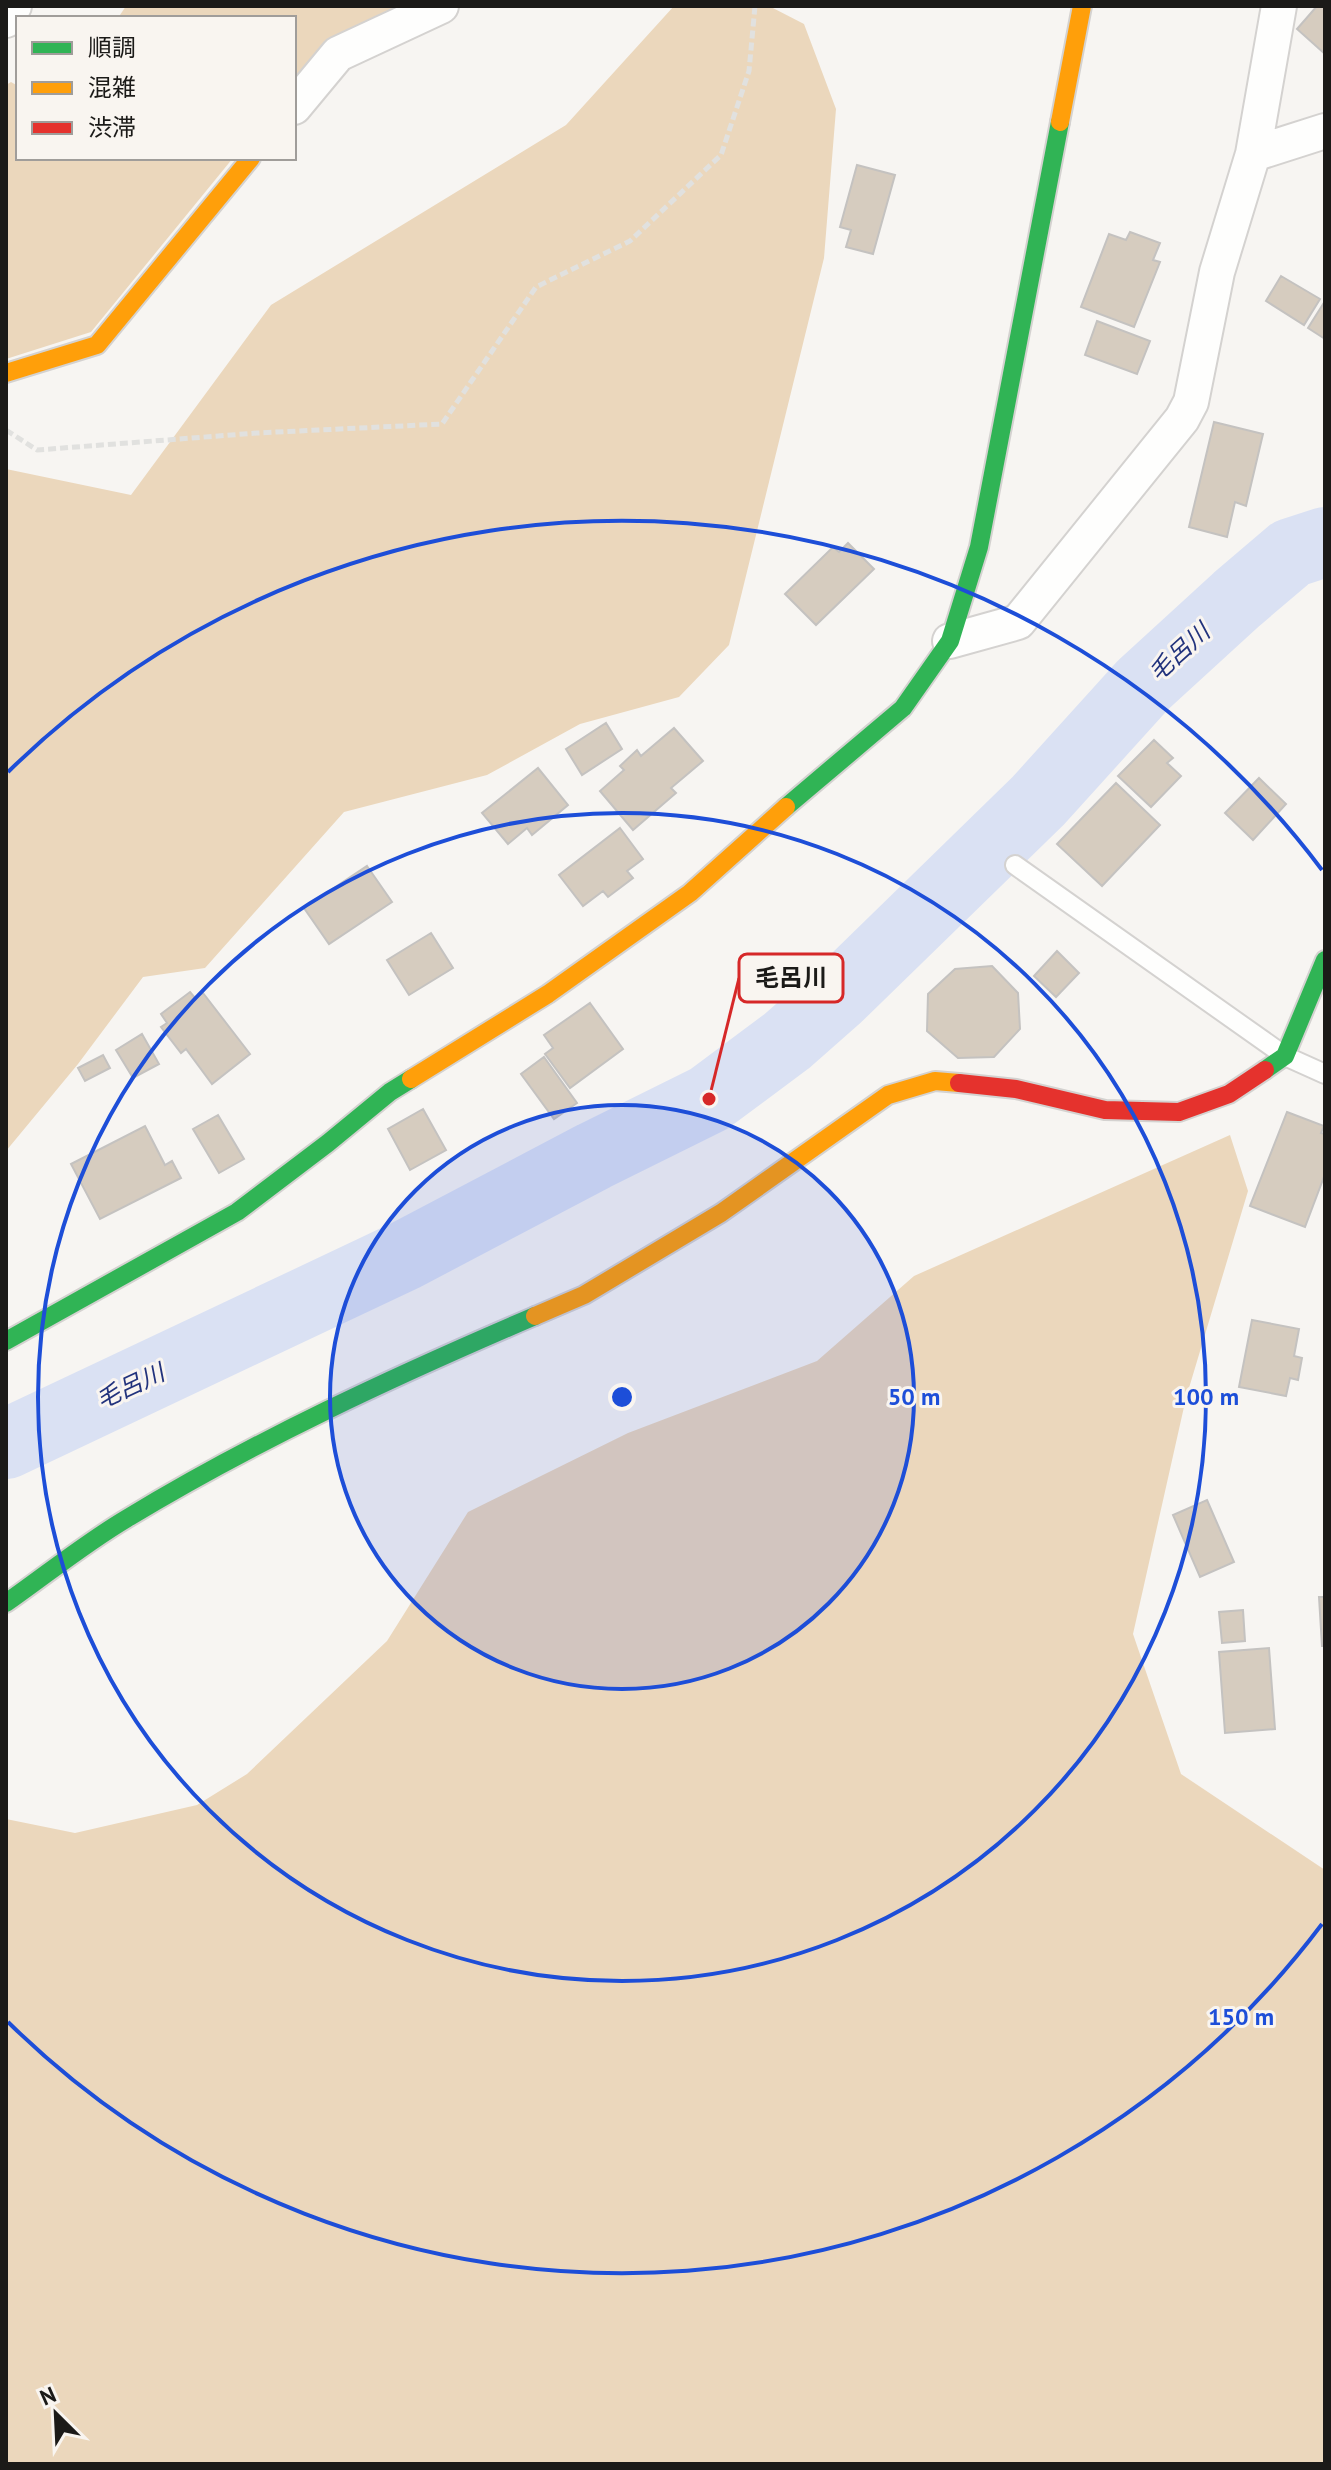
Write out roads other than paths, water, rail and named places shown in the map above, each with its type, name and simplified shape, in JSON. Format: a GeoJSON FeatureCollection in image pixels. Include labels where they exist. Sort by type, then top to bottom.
{"type":"FeatureCollection","features":[{"type":"Feature","properties":{"kind":"street"},"geometry":{"type":"LineString","coordinates":[[6,20],[14,6]]}},
{"type":"Feature","properties":{"kind":"street"},"geometry":{"type":"LineString","coordinates":[[296,105],[338,54],[441,6]]}},
{"type":"Feature","properties":{"kind":"street"},"geometry":{"type":"LineString","coordinates":[[6,1341],[237,1212],[390,1092],[548,994],[690,893],[833,765],[903,708],[950,641],[979,547],[1082,6]]}},
{"type":"Feature","properties":{"kind":"street"},"geometry":{"type":"LineString","coordinates":[[950,641],[1018,622],[1182,419],[1191,402],[1217,272],[1253,154],[1279,6]]}},
{"type":"Feature","properties":{"kind":"street"},"geometry":{"type":"LineString","coordinates":[[1253,154],[1325,131]]}},
{"type":"Feature","properties":{"kind":"street"},"geometry":{"type":"LineString","coordinates":[[6,373],[97,345],[249,160]]}},
{"type":"Feature","properties":{"kind":"street"},"geometry":{"type":"LineString","coordinates":[[6,1603],[124,1520],[288,1429],[463,1347],[584,1295],[721,1213],[888,1095],[935,1081],[1016,1089],[1105,1110],[1179,1112],[1229,1094],[1285,1056],[1325,960]]}},
{"type":"Feature","properties":{"kind":"lane"},"geometry":{"type":"LineString","coordinates":[[1015,865],[1285,1056],[1325,1074]]}},
{"type":"Feature","properties":{"kind":"waterway","name":"毛呂川"},"geometry":{"type":"LineString","coordinates":[[6,1444],[406,1255],[709,1099],[787,1041],[838,996],[1038,801],[1143,685],[1237,599],[1291,553],[1325,542]]}},
{"type":"Feature","properties":{"kind":"place","name":"毛呂川"},"geometry":{"type":"Point","coordinates":[709,1099]}}]}
